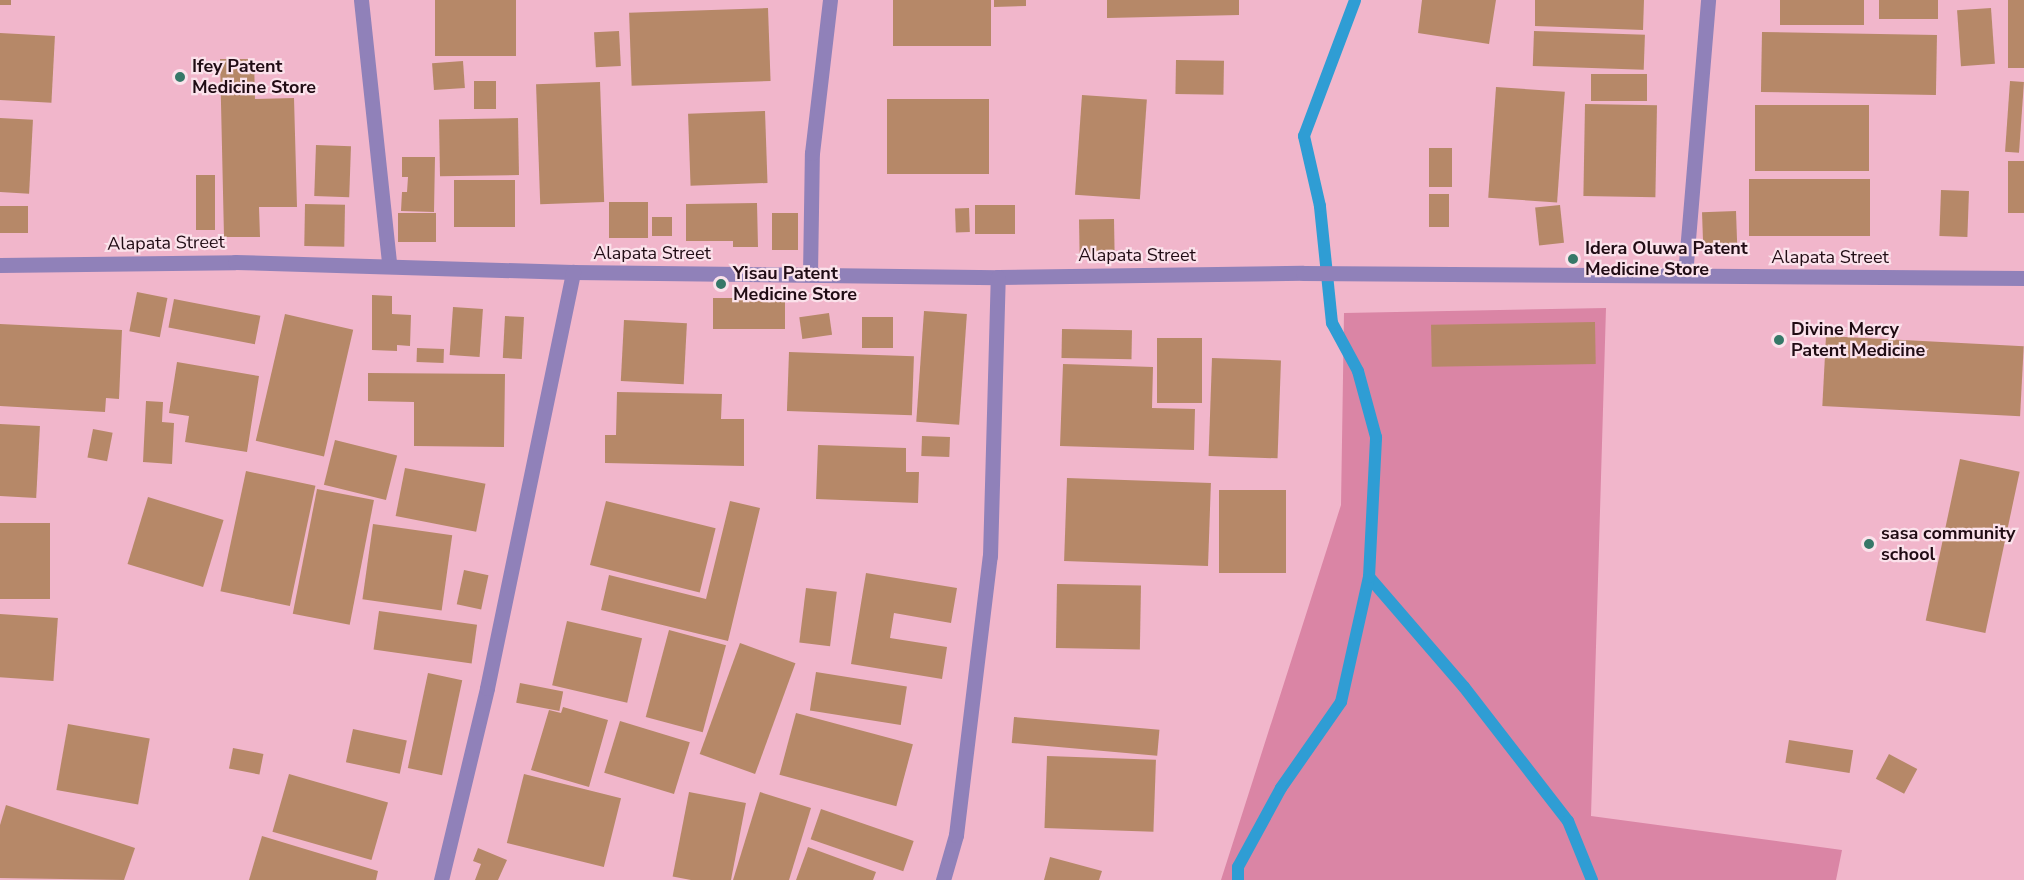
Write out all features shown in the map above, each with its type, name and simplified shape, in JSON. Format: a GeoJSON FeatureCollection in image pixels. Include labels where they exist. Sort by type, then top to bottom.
{"type":"FeatureCollection","features":[{"type":"Feature","properties":{"kind":"street"},"geometry":{"type":"LineString","coordinates":[[361,0],[389,264]]}},
{"type":"Feature","properties":{"kind":"street"},"geometry":{"type":"LineString","coordinates":[[810,274],[812,153],[830,0]]}},
{"type":"Feature","properties":{"kind":"street"},"geometry":{"type":"LineString","coordinates":[[1685,275],[1708,0]]}},
{"type":"Feature","properties":{"kind":"street","name":"Alapata Street"},"geometry":{"type":"LineString","coordinates":[[0,265],[389,264],[573,272],[998,277],[1303,273],[2024,278]]}},
{"type":"Feature","properties":{"kind":"street"},"geometry":{"type":"LineString","coordinates":[[441,880],[487,688],[573,272]]}},
{"type":"Feature","properties":{"kind":"street"},"geometry":{"type":"LineString","coordinates":[[943,880],[956,835],[990,556],[998,277]]}},
{"type":"Feature","properties":{"kind":"shaded area"},"geometry":{"type":"Polygon","coordinates":[[[1606,308],[1591,816],[1842,850],[1836,880],[1221,880],[1341,505],[1344,313],[1606,308]]]}},
{"type":"Feature","properties":{"kind":"building"},"geometry":{"type":"Polygon","coordinates":[[[0,0],[11,0],[11,5],[0,5],[0,0]]]}},
{"type":"Feature","properties":{"kind":"building"},"geometry":{"type":"Polygon","coordinates":[[[435,0],[516,0],[516,56],[435,56],[435,0]]]}},
{"type":"Feature","properties":{"kind":"building"},"geometry":{"type":"Polygon","coordinates":[[[893,0],[991,0],[991,46],[893,46],[893,0]]]}},
{"type":"Feature","properties":{"kind":"building"},"geometry":{"type":"Polygon","coordinates":[[[994,0],[1026,0],[1026,6],[994,7],[994,0]]]}},
{"type":"Feature","properties":{"kind":"building"},"geometry":{"type":"Polygon","coordinates":[[[1107,0],[1239,0],[1239,15],[1107,18],[1107,0]]]}},
{"type":"Feature","properties":{"kind":"building"},"geometry":{"type":"Polygon","coordinates":[[[1422,0],[1496,0],[1489,44],[1418,33],[1422,0]]]}},
{"type":"Feature","properties":{"kind":"building"},"geometry":{"type":"Polygon","coordinates":[[[1535,0],[1644,0],[1643,30],[1535,26],[1535,0]]]}},
{"type":"Feature","properties":{"kind":"building"},"geometry":{"type":"Polygon","coordinates":[[[1780,0],[1864,0],[1864,25],[1780,25],[1780,0]]]}},
{"type":"Feature","properties":{"kind":"building"},"geometry":{"type":"Polygon","coordinates":[[[1879,0],[1938,0],[1938,19],[1879,19],[1879,0]]]}},
{"type":"Feature","properties":{"kind":"building"},"geometry":{"type":"Polygon","coordinates":[[[2008,0],[2024,0],[2024,68],[2008,68],[2008,0]]]}},
{"type":"Feature","properties":{"kind":"building"},"geometry":{"type":"Polygon","coordinates":[[[768,8],[771,81],[632,86],[629,13],[768,8]]]}},
{"type":"Feature","properties":{"kind":"building"},"geometry":{"type":"Polygon","coordinates":[[[1991,8],[1995,64],[1961,66],[1957,10],[1991,8]]]}},
{"type":"Feature","properties":{"kind":"building"},"geometry":{"type":"Polygon","coordinates":[[[619,31],[621,66],[596,67],[594,32],[619,31]]]}},
{"type":"Feature","properties":{"kind":"building"},"geometry":{"type":"Polygon","coordinates":[[[1534,31],[1645,35],[1644,70],[1533,66],[1534,31]]]}},
{"type":"Feature","properties":{"kind":"building"},"geometry":{"type":"Polygon","coordinates":[[[1762,32],[1937,35],[1936,95],[1761,92],[1762,32]]]}},
{"type":"Feature","properties":{"kind":"building"},"geometry":{"type":"Polygon","coordinates":[[[0,33],[55,36],[51,103],[0,100],[0,33]]]}},
{"type":"Feature","properties":{"kind":"building"},"geometry":{"type":"Polygon","coordinates":[[[220,59],[254,59],[255,99],[294,98],[297,207],[259,207],[260,237],[224,237],[220,59]]]}},
{"type":"Feature","properties":{"kind":"building"},"geometry":{"type":"Polygon","coordinates":[[[1176,60],[1224,61],[1223,95],[1175,94],[1176,60]]]}},
{"type":"Feature","properties":{"kind":"building"},"geometry":{"type":"Polygon","coordinates":[[[463,61],[465,88],[434,90],[432,63],[463,61]]]}},
{"type":"Feature","properties":{"kind":"building"},"geometry":{"type":"Polygon","coordinates":[[[1591,74],[1647,74],[1647,101],[1591,101],[1591,74]]]}},
{"type":"Feature","properties":{"kind":"building"},"geometry":{"type":"Polygon","coordinates":[[[474,81],[496,81],[496,109],[474,109],[474,81]]]}},
{"type":"Feature","properties":{"kind":"building"},"geometry":{"type":"Polygon","coordinates":[[[2010,81],[2024,82],[2019,153],[2005,152],[2010,81]]]}},
{"type":"Feature","properties":{"kind":"building"},"geometry":{"type":"Polygon","coordinates":[[[600,82],[604,202],[540,204],[536,84],[600,82]]]}},
{"type":"Feature","properties":{"kind":"building"},"geometry":{"type":"Polygon","coordinates":[[[1496,87],[1565,92],[1557,203],[1488,198],[1496,87]]]}},
{"type":"Feature","properties":{"kind":"building"},"geometry":{"type":"Polygon","coordinates":[[[1082,95],[1147,100],[1140,199],[1075,195],[1082,95]]]}},
{"type":"Feature","properties":{"kind":"building"},"geometry":{"type":"Polygon","coordinates":[[[887,99],[989,99],[989,174],[887,174],[887,99]]]}},
{"type":"Feature","properties":{"kind":"building"},"geometry":{"type":"Polygon","coordinates":[[[1585,104],[1657,105],[1655,197],[1583,196],[1585,104]]]}},
{"type":"Feature","properties":{"kind":"building"},"geometry":{"type":"Polygon","coordinates":[[[1755,105],[1869,105],[1869,171],[1755,171],[1755,105]]]}},
{"type":"Feature","properties":{"kind":"building"},"geometry":{"type":"Polygon","coordinates":[[[765,111],[768,183],[691,186],[688,114],[765,111]]]}},
{"type":"Feature","properties":{"kind":"building"},"geometry":{"type":"Polygon","coordinates":[[[0,118],[33,120],[29,194],[0,192],[0,118]]]}},
{"type":"Feature","properties":{"kind":"building"},"geometry":{"type":"Polygon","coordinates":[[[518,118],[519,175],[440,176],[439,119],[518,118]]]}},
{"type":"Feature","properties":{"kind":"building"},"geometry":{"type":"Polygon","coordinates":[[[316,145],[351,146],[349,197],[314,196],[316,145]]]}},
{"type":"Feature","properties":{"kind":"building"},"geometry":{"type":"Polygon","coordinates":[[[1429,148],[1452,148],[1452,187],[1429,187],[1429,148]]]}},
{"type":"Feature","properties":{"kind":"building"},"geometry":{"type":"Polygon","coordinates":[[[402,157],[435,157],[434,212],[401,211],[402,192],[407,192],[408,177],[402,177],[402,157]]]}},
{"type":"Feature","properties":{"kind":"building"},"geometry":{"type":"Polygon","coordinates":[[[2008,161],[2024,161],[2024,213],[2008,213],[2008,161]]]}},
{"type":"Feature","properties":{"kind":"building"},"geometry":{"type":"Polygon","coordinates":[[[196,175],[215,175],[215,230],[196,230],[196,175]]]}},
{"type":"Feature","properties":{"kind":"building"},"geometry":{"type":"Polygon","coordinates":[[[1749,179],[1870,179],[1870,236],[1749,236],[1749,179]]]}},
{"type":"Feature","properties":{"kind":"building"},"geometry":{"type":"Polygon","coordinates":[[[454,180],[515,180],[515,227],[454,227],[454,180]]]}},
{"type":"Feature","properties":{"kind":"building"},"geometry":{"type":"Polygon","coordinates":[[[1941,190],[1969,191],[1967,237],[1939,236],[1941,190]]]}},
{"type":"Feature","properties":{"kind":"building"},"geometry":{"type":"Polygon","coordinates":[[[1429,194],[1449,194],[1449,227],[1429,227],[1429,194]]]}},
{"type":"Feature","properties":{"kind":"building"},"geometry":{"type":"Polygon","coordinates":[[[609,202],[648,202],[648,238],[609,238],[609,202]]]}},
{"type":"Feature","properties":{"kind":"building"},"geometry":{"type":"Polygon","coordinates":[[[757,203],[758,247],[733,247],[733,241],[686,241],[686,204],[757,203]]]}},
{"type":"Feature","properties":{"kind":"building"},"geometry":{"type":"Polygon","coordinates":[[[305,204],[345,205],[344,247],[304,246],[305,204]]]}},
{"type":"Feature","properties":{"kind":"building"},"geometry":{"type":"Polygon","coordinates":[[[975,205],[1015,205],[1015,234],[975,234],[975,205]]]}},
{"type":"Feature","properties":{"kind":"building"},"geometry":{"type":"Polygon","coordinates":[[[1560,205],[1564,243],[1539,245],[1535,208],[1560,205]]]}},
{"type":"Feature","properties":{"kind":"building"},"geometry":{"type":"Polygon","coordinates":[[[0,206],[28,206],[28,233],[0,233],[0,206]]]}},
{"type":"Feature","properties":{"kind":"building"},"geometry":{"type":"Polygon","coordinates":[[[955,208],[969,208],[970,232],[956,232],[955,208]]]}},
{"type":"Feature","properties":{"kind":"building"},"geometry":{"type":"Polygon","coordinates":[[[1736,211],[1737,248],[1703,249],[1702,212],[1736,211]]]}},
{"type":"Feature","properties":{"kind":"building"},"geometry":{"type":"Polygon","coordinates":[[[398,213],[436,213],[436,242],[398,242],[398,213]]]}},
{"type":"Feature","properties":{"kind":"building"},"geometry":{"type":"Polygon","coordinates":[[[772,213],[798,213],[798,250],[772,250],[772,213]]]}},
{"type":"Feature","properties":{"kind":"building"},"geometry":{"type":"Polygon","coordinates":[[[652,217],[672,217],[672,236],[652,236],[652,217]]]}},
{"type":"Feature","properties":{"kind":"building"},"geometry":{"type":"Polygon","coordinates":[[[1114,219],[1115,258],[1080,259],[1079,220],[1114,219]]]}},
{"type":"Feature","properties":{"kind":"building"},"geometry":{"type":"Polygon","coordinates":[[[137,292],[167,298],[160,337],[129,331],[137,292]]]}},
{"type":"Feature","properties":{"kind":"building"},"geometry":{"type":"Polygon","coordinates":[[[372,295],[392,296],[392,314],[411,315],[410,346],[397,345],[397,351],[372,350],[372,295]]]}},
{"type":"Feature","properties":{"kind":"building"},"geometry":{"type":"Polygon","coordinates":[[[713,298],[785,298],[785,329],[713,329],[713,298]]]}},
{"type":"Feature","properties":{"kind":"building"},"geometry":{"type":"Polygon","coordinates":[[[174,299],[260,316],[255,344],[168,327],[174,299]]]}},
{"type":"Feature","properties":{"kind":"building"},"geometry":{"type":"Polygon","coordinates":[[[453,307],[483,309],[480,357],[450,355],[453,307]]]}},
{"type":"Feature","properties":{"kind":"building"},"geometry":{"type":"Polygon","coordinates":[[[924,311],[967,314],[959,425],[916,422],[924,311]]]}},
{"type":"Feature","properties":{"kind":"building"},"geometry":{"type":"Polygon","coordinates":[[[829,313],[832,335],[802,339],[799,317],[829,313]]]}},
{"type":"Feature","properties":{"kind":"building"},"geometry":{"type":"Polygon","coordinates":[[[285,314],[353,330],[324,456],[256,441],[285,314]]]}},
{"type":"Feature","properties":{"kind":"building"},"geometry":{"type":"Polygon","coordinates":[[[505,316],[524,317],[522,359],[503,358],[505,316]]]}},
{"type":"Feature","properties":{"kind":"building"},"geometry":{"type":"Polygon","coordinates":[[[862,317],[893,317],[893,348],[862,348],[862,317]]]}},
{"type":"Feature","properties":{"kind":"building"},"geometry":{"type":"Polygon","coordinates":[[[624,320],[687,323],[684,384],[621,381],[624,320]]]}},
{"type":"Feature","properties":{"kind":"building"},"geometry":{"type":"Polygon","coordinates":[[[1595,322],[1596,364],[1432,367],[1431,325],[1595,322]]]}},
{"type":"Feature","properties":{"kind":"building"},"geometry":{"type":"Polygon","coordinates":[[[0,324],[122,330],[119,399],[106,398],[105,412],[0,406],[0,324]]]}},
{"type":"Feature","properties":{"kind":"building"},"geometry":{"type":"Polygon","coordinates":[[[1062,329],[1132,330],[1131,359],[1061,358],[1062,329]]]}},
{"type":"Feature","properties":{"kind":"building"},"geometry":{"type":"Polygon","coordinates":[[[1826,336],[2024,346],[2020,416],[1822,406],[1826,336]]]}},
{"type":"Feature","properties":{"kind":"building"},"geometry":{"type":"Polygon","coordinates":[[[1157,338],[1202,338],[1202,403],[1157,403],[1157,338]]]}},
{"type":"Feature","properties":{"kind":"building"},"geometry":{"type":"Polygon","coordinates":[[[417,348],[444,349],[443,363],[417,362],[417,348]]]}},
{"type":"Feature","properties":{"kind":"building"},"geometry":{"type":"Polygon","coordinates":[[[789,352],[914,356],[912,415],[787,411],[789,352]]]}},
{"type":"Feature","properties":{"kind":"building"},"geometry":{"type":"Polygon","coordinates":[[[1212,358],[1281,360],[1278,458],[1209,456],[1212,358]]]}},
{"type":"Feature","properties":{"kind":"building"},"geometry":{"type":"Polygon","coordinates":[[[177,362],[259,376],[247,452],[185,442],[189,416],[169,413],[177,362]]]}},
{"type":"Feature","properties":{"kind":"building"},"geometry":{"type":"Polygon","coordinates":[[[1063,364],[1153,367],[1152,408],[1195,409],[1194,450],[1060,446],[1063,364]]]}},
{"type":"Feature","properties":{"kind":"building"},"geometry":{"type":"Polygon","coordinates":[[[368,373],[505,374],[504,447],[414,446],[414,402],[368,401],[368,373]]]}},
{"type":"Feature","properties":{"kind":"building"},"geometry":{"type":"Polygon","coordinates":[[[617,392],[722,394],[721,419],[744,419],[744,466],[605,463],[605,435],[616,435],[617,392]]]}},
{"type":"Feature","properties":{"kind":"building"},"geometry":{"type":"Polygon","coordinates":[[[146,401],[163,402],[162,422],[174,423],[172,464],[143,462],[146,401]]]}},
{"type":"Feature","properties":{"kind":"building"},"geometry":{"type":"Polygon","coordinates":[[[0,424],[40,426],[36,498],[0,496],[0,424]]]}},
{"type":"Feature","properties":{"kind":"building"},"geometry":{"type":"Polygon","coordinates":[[[93,429],[113,433],[107,461],[87,457],[93,429]]]}},
{"type":"Feature","properties":{"kind":"building"},"geometry":{"type":"Polygon","coordinates":[[[922,436],[950,437],[949,457],[921,456],[922,436]]]}},
{"type":"Feature","properties":{"kind":"building"},"geometry":{"type":"Polygon","coordinates":[[[335,440],[397,455],[386,500],[324,485],[335,440]]]}},
{"type":"Feature","properties":{"kind":"building"},"geometry":{"type":"Polygon","coordinates":[[[818,445],[906,448],[906,472],[919,472],[918,503],[816,499],[818,445]]]}},
{"type":"Feature","properties":{"kind":"building"},"geometry":{"type":"Polygon","coordinates":[[[1960,459],[2020,472],[1985,633],[1926,620],[1960,459]]]}},
{"type":"Feature","properties":{"kind":"building"},"geometry":{"type":"Polygon","coordinates":[[[405,468],[485,484],[476,532],[396,516],[405,468]]]}},
{"type":"Feature","properties":{"kind":"building"},"geometry":{"type":"Polygon","coordinates":[[[246,471],[315,486],[290,606],[220,591],[246,471]]]}},
{"type":"Feature","properties":{"kind":"building"},"geometry":{"type":"Polygon","coordinates":[[[1067,478],[1211,483],[1208,566],[1064,561],[1067,478]]]}},
{"type":"Feature","properties":{"kind":"building"},"geometry":{"type":"Polygon","coordinates":[[[317,489],[374,500],[350,625],[293,614],[317,489]]]}},
{"type":"Feature","properties":{"kind":"building"},"geometry":{"type":"Polygon","coordinates":[[[1219,490],[1286,490],[1286,573],[1219,573],[1219,490]]]}},
{"type":"Feature","properties":{"kind":"building"},"geometry":{"type":"Polygon","coordinates":[[[148,497],[224,520],[203,587],[128,564],[148,497]]]}},
{"type":"Feature","properties":{"kind":"building"},"geometry":{"type":"Polygon","coordinates":[[[606,501],[716,528],[700,592],[590,565],[606,501]]]}},
{"type":"Feature","properties":{"kind":"building"},"geometry":{"type":"Polygon","coordinates":[[[730,501],[760,508],[728,641],[601,610],[609,575],[706,599],[730,501]]]}},
{"type":"Feature","properties":{"kind":"building"},"geometry":{"type":"Polygon","coordinates":[[[0,523],[50,523],[50,599],[0,599],[0,523]]]}},
{"type":"Feature","properties":{"kind":"building"},"geometry":{"type":"Polygon","coordinates":[[[373,524],[452,535],[442,610],[362,599],[373,524]]]}},
{"type":"Feature","properties":{"kind":"building"},"geometry":{"type":"Polygon","coordinates":[[[464,570],[488,575],[481,609],[457,604],[464,570]]]}},
{"type":"Feature","properties":{"kind":"building"},"geometry":{"type":"Polygon","coordinates":[[[866,573],[957,588],[951,623],[894,613],[890,638],[947,647],[942,679],[851,664],[866,573]]]}},
{"type":"Feature","properties":{"kind":"building"},"geometry":{"type":"Polygon","coordinates":[[[1057,584],[1141,585],[1140,649],[1056,648],[1057,584]]]}},
{"type":"Feature","properties":{"kind":"building"},"geometry":{"type":"Polygon","coordinates":[[[806,588],[837,592],[830,646],[799,643],[806,588]]]}},
{"type":"Feature","properties":{"kind":"building"},"geometry":{"type":"Polygon","coordinates":[[[379,611],[477,625],[472,663],[374,650],[379,611]]]}},
{"type":"Feature","properties":{"kind":"building"},"geometry":{"type":"Polygon","coordinates":[[[0,614],[58,618],[53,681],[0,677],[0,614]]]}},
{"type":"Feature","properties":{"kind":"building"},"geometry":{"type":"Polygon","coordinates":[[[567,621],[642,638],[627,703],[552,685],[567,621]]]}},
{"type":"Feature","properties":{"kind":"building"},"geometry":{"type":"Polygon","coordinates":[[[669,630],[726,645],[703,732],[646,717],[669,630]]]}},
{"type":"Feature","properties":{"kind":"building"},"geometry":{"type":"Polygon","coordinates":[[[740,643],[795,663],[755,774],[700,754],[740,643]]]}},
{"type":"Feature","properties":{"kind":"building"},"geometry":{"type":"Polygon","coordinates":[[[816,672],[907,686],[901,725],[810,711],[816,672]]]}},
{"type":"Feature","properties":{"kind":"building"},"geometry":{"type":"Polygon","coordinates":[[[428,673],[462,680],[442,775],[408,768],[428,673]]]}},
{"type":"Feature","properties":{"kind":"building"},"geometry":{"type":"Polygon","coordinates":[[[520,683],[563,691],[559,711],[516,703],[520,683]]]}},
{"type":"Feature","properties":{"kind":"building"},"geometry":{"type":"Polygon","coordinates":[[[563,707],[608,720],[589,787],[531,770],[549,710],[561,713],[563,707]]]}},
{"type":"Feature","properties":{"kind":"building"},"geometry":{"type":"Polygon","coordinates":[[[796,713],[913,744],[896,806],[779,775],[796,713]]]}},
{"type":"Feature","properties":{"kind":"building"},"geometry":{"type":"Polygon","coordinates":[[[1014,717],[1159,730],[1157,756],[1012,743],[1014,717]]]}},
{"type":"Feature","properties":{"kind":"building"},"geometry":{"type":"Polygon","coordinates":[[[620,721],[690,742],[674,794],[604,773],[620,721]]]}},
{"type":"Feature","properties":{"kind":"building"},"geometry":{"type":"Polygon","coordinates":[[[68,724],[150,738],[138,804],[56,790],[68,724]]]}},
{"type":"Feature","properties":{"kind":"building"},"geometry":{"type":"Polygon","coordinates":[[[353,729],[407,740],[400,774],[346,762],[353,729]]]}},
{"type":"Feature","properties":{"kind":"building"},"geometry":{"type":"Polygon","coordinates":[[[1789,740],[1853,750],[1850,773],[1785,763],[1789,740]]]}},
{"type":"Feature","properties":{"kind":"building"},"geometry":{"type":"Polygon","coordinates":[[[233,748],[263,754],[259,775],[229,769],[233,748]]]}},
{"type":"Feature","properties":{"kind":"building"},"geometry":{"type":"Polygon","coordinates":[[[1889,754],[1917,769],[1904,794],[1876,779],[1889,754]]]}},
{"type":"Feature","properties":{"kind":"building"},"geometry":{"type":"Polygon","coordinates":[[[1047,756],[1156,760],[1153,832],[1044,828],[1047,756]]]}},
{"type":"Feature","properties":{"kind":"building"},"geometry":{"type":"Polygon","coordinates":[[[289,774],[388,802],[371,860],[272,832],[289,774]]]}},
{"type":"Feature","properties":{"kind":"building"},"geometry":{"type":"Polygon","coordinates":[[[524,774],[621,798],[604,867],[507,843],[524,774]]]}},
{"type":"Feature","properties":{"kind":"building"},"geometry":{"type":"Polygon","coordinates":[[[689,792],[746,803],[731,880],[691,880],[673,876],[689,792]]]}},
{"type":"Feature","properties":{"kind":"building"},"geometry":{"type":"Polygon","coordinates":[[[760,792],[811,808],[789,880],[733,880],[760,792]]]}},
{"type":"Feature","properties":{"kind":"building"},"geometry":{"type":"Polygon","coordinates":[[[6,805],[135,848],[124,880],[0,878],[0,825],[6,805]]]}},
{"type":"Feature","properties":{"kind":"building"},"geometry":{"type":"Polygon","coordinates":[[[821,809],[914,841],[903,871],[811,839],[821,809]]]}},
{"type":"Feature","properties":{"kind":"building"},"geometry":{"type":"Polygon","coordinates":[[[262,836],[378,871],[376,880],[249,880],[262,836]]]}},
{"type":"Feature","properties":{"kind":"building"},"geometry":{"type":"Polygon","coordinates":[[[808,847],[876,872],[873,880],[796,880],[808,847]]]}},
{"type":"Feature","properties":{"kind":"building"},"geometry":{"type":"Polygon","coordinates":[[[478,848],[507,860],[498,880],[475,880],[481,864],[473,861],[478,848]]]}},
{"type":"Feature","properties":{"kind":"building"},"geometry":{"type":"Polygon","coordinates":[[[1050,857],[1102,871],[1099,880],[1044,880],[1050,857]]]}},
{"type":"Feature","properties":{"kind":"waterway"},"geometry":{"type":"LineString","coordinates":[[1238,880],[1238,867],[1281,788],[1341,702],[1369,577],[1376,437],[1358,371],[1332,323],[1320,206],[1304,136],[1355,0]]}},
{"type":"Feature","properties":{"kind":"waterway"},"geometry":{"type":"LineString","coordinates":[[1369,577],[1464,687],[1568,821],[1592,880]]}},
{"type":"Feature","properties":{"kind":"place","name":"Ifey Patent Medicine Store"},"geometry":{"type":"Point","coordinates":[180,77]}},
{"type":"Feature","properties":{"kind":"place","name":"Idera Oluwa Patent Medicine Store"},"geometry":{"type":"Point","coordinates":[1573,259]}},
{"type":"Feature","properties":{"kind":"place","name":"Yisau Patent Medicine Store"},"geometry":{"type":"Point","coordinates":[721,284]}},
{"type":"Feature","properties":{"kind":"place","name":"Divine Mercy Patent Medicine"},"geometry":{"type":"Point","coordinates":[1779,340]}},
{"type":"Feature","properties":{"kind":"place","name":"sasa community school"},"geometry":{"type":"Point","coordinates":[1869,544]}}]}
